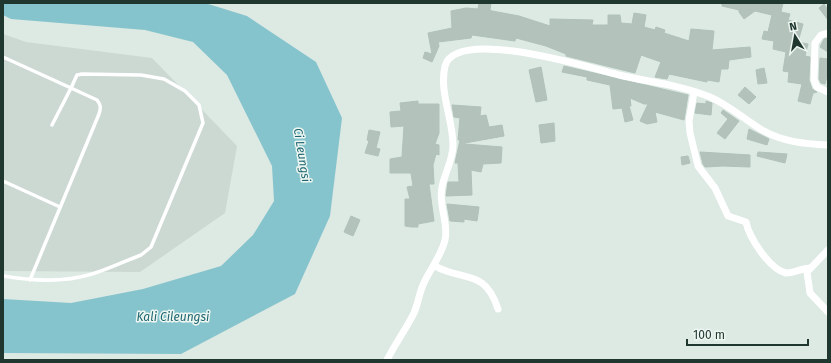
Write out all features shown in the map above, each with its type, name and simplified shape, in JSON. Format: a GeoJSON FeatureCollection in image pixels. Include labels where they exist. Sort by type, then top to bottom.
{"type":"FeatureCollection","features":[{"type":"Feature","properties":{"kind":"street"},"geometry":{"type":"LineString","coordinates":[[828,33],[821,35],[815,42],[814,80],[817,87],[828,92]]}},
{"type":"Feature","properties":{"kind":"street"},"geometry":{"type":"LineString","coordinates":[[387,360],[413,315],[422,286],[435,266],[446,239],[441,201],[442,187],[453,150],[451,125],[444,80],[446,64],[451,56],[460,52],[512,50],[553,57],[622,76],[652,81],[710,97],[763,130],[780,138],[803,144],[828,145]]}},
{"type":"Feature","properties":{"kind":"street"},"geometry":{"type":"LineString","coordinates":[[694,92],[688,121],[698,166],[715,188],[728,216],[746,222],[748,234],[774,266],[786,273],[810,268]]}},
{"type":"Feature","properties":{"kind":"street"},"geometry":{"type":"LineString","coordinates":[[828,250],[807,272],[810,293],[828,312]]}},
{"type":"Feature","properties":{"kind":"street"},"geometry":{"type":"LineString","coordinates":[[435,266],[446,272],[470,276],[478,281],[491,292],[498,309]]}},
{"type":"Feature","properties":{"kind":"lane"},"geometry":{"type":"LineString","coordinates":[[3,58],[97,100],[101,108],[30,280]]}},
{"type":"Feature","properties":{"kind":"lane"},"geometry":{"type":"LineString","coordinates":[[3,276],[30,280],[65,280],[91,274],[141,255],[151,247],[178,187],[203,123],[199,105],[185,91],[164,79],[141,75],[82,74],[77,75],[52,125]]}},
{"type":"Feature","properties":{"kind":"lane"},"geometry":{"type":"LineString","coordinates":[[3,181],[60,207]]}},
{"type":"Feature","properties":{"kind":"shaded area"},"geometry":{"type":"Polygon","coordinates":[[[3,34],[26,42],[152,58],[237,146],[225,213],[140,272],[3,271],[3,34]]]}},
{"type":"Feature","properties":{"kind":"water"},"geometry":{"type":"Polygon","coordinates":[[[3,3],[205,3],[247,16],[316,62],[342,118],[330,216],[295,294],[181,354],[3,353],[3,299],[71,303],[143,289],[221,266],[253,235],[274,201],[272,166],[227,75],[193,42],[145,30],[11,19],[3,15],[3,3]]]}},
{"type":"Feature","properties":{"kind":"building"},"geometry":{"type":"Polygon","coordinates":[[[479,3],[491,3],[490,10],[487,10],[519,16],[550,26],[550,19],[593,20],[592,25],[608,25],[608,15],[620,15],[621,23],[632,24],[634,13],[646,15],[644,27],[655,30],[656,27],[665,30],[664,33],[689,41],[691,29],[714,31],[712,50],[750,47],[751,57],[729,60],[728,69],[721,69],[719,82],[707,80],[707,82],[669,74],[667,79],[655,77],[661,62],[641,55],[635,73],[566,56],[566,54],[546,46],[516,38],[515,41],[472,35],[471,38],[438,42],[439,46],[432,62],[423,58],[425,52],[432,54],[428,33],[452,28],[451,11],[466,8],[478,9],[479,3]]]}},
{"type":"Feature","properties":{"kind":"building"},"geometry":{"type":"Polygon","coordinates":[[[722,3],[783,3],[781,12],[790,14],[788,20],[803,24],[798,42],[808,44],[805,56],[810,57],[809,80],[812,89],[817,92],[813,93],[810,104],[798,101],[802,84],[788,82],[789,72],[783,71],[786,52],[773,49],[774,41],[762,39],[764,31],[768,32],[772,15],[755,11],[744,19],[739,10],[722,6],[722,3]]]}},
{"type":"Feature","properties":{"kind":"building"},"geometry":{"type":"Polygon","coordinates":[[[824,4],[828,10],[828,20],[819,8],[824,4]]]}},
{"type":"Feature","properties":{"kind":"building"},"geometry":{"type":"Polygon","coordinates":[[[828,38],[828,52],[820,47],[824,39],[828,38]]]}},
{"type":"Feature","properties":{"kind":"building"},"geometry":{"type":"Polygon","coordinates":[[[820,58],[828,59],[828,72],[825,84],[821,83],[819,79],[820,58]]]}},
{"type":"Feature","properties":{"kind":"building"},"geometry":{"type":"Polygon","coordinates":[[[564,66],[688,95],[684,120],[655,112],[657,122],[647,124],[640,121],[648,104],[644,104],[630,98],[631,106],[629,106],[633,120],[625,122],[622,108],[613,109],[610,85],[587,80],[587,77],[562,72],[564,66]]]}},
{"type":"Feature","properties":{"kind":"building"},"geometry":{"type":"Polygon","coordinates":[[[541,67],[547,100],[536,102],[529,70],[541,67]]]}},
{"type":"Feature","properties":{"kind":"building"},"geometry":{"type":"Polygon","coordinates":[[[764,68],[767,83],[758,84],[756,70],[764,68]]]}},
{"type":"Feature","properties":{"kind":"building"},"geometry":{"type":"Polygon","coordinates":[[[745,87],[756,97],[749,104],[738,95],[745,87]]]}},
{"type":"Feature","properties":{"kind":"building"},"geometry":{"type":"Polygon","coordinates":[[[418,101],[418,104],[439,104],[439,133],[435,144],[439,145],[439,155],[436,154],[433,165],[434,184],[429,184],[434,221],[418,224],[418,227],[411,227],[405,226],[405,199],[410,199],[407,187],[413,186],[411,173],[390,173],[390,159],[402,157],[404,126],[391,127],[390,112],[401,111],[400,103],[418,101]]]}},
{"type":"Feature","properties":{"kind":"building"},"geometry":{"type":"Polygon","coordinates":[[[706,101],[712,103],[711,115],[695,113],[697,103],[706,104],[706,101]]]}},
{"type":"Feature","properties":{"kind":"building"},"geometry":{"type":"Polygon","coordinates":[[[452,105],[481,107],[480,116],[486,115],[489,127],[502,125],[504,136],[465,143],[502,147],[501,163],[483,164],[481,172],[471,170],[472,195],[446,196],[448,182],[459,182],[458,163],[455,163],[460,140],[458,140],[460,118],[454,117],[452,105]]]}},
{"type":"Feature","properties":{"kind":"building"},"geometry":{"type":"Polygon","coordinates":[[[723,110],[739,121],[725,139],[717,133],[728,119],[721,113],[723,110]]]}},
{"type":"Feature","properties":{"kind":"building"},"geometry":{"type":"Polygon","coordinates":[[[554,123],[555,141],[541,143],[539,125],[554,123]]]}},
{"type":"Feature","properties":{"kind":"building"},"geometry":{"type":"Polygon","coordinates":[[[749,129],[769,139],[767,145],[747,139],[749,129]]]}},
{"type":"Feature","properties":{"kind":"building"},"geometry":{"type":"Polygon","coordinates":[[[369,130],[380,132],[376,148],[380,149],[378,156],[365,153],[369,141],[367,140],[369,130]]]}},
{"type":"Feature","properties":{"kind":"building"},"geometry":{"type":"Polygon","coordinates":[[[700,152],[750,155],[750,167],[705,167],[700,152]]]}},
{"type":"Feature","properties":{"kind":"building"},"geometry":{"type":"Polygon","coordinates":[[[758,152],[787,154],[785,163],[757,156],[758,152]]]}},
{"type":"Feature","properties":{"kind":"building"},"geometry":{"type":"Polygon","coordinates":[[[688,156],[690,163],[682,165],[681,157],[688,156]]]}},
{"type":"Feature","properties":{"kind":"building"},"geometry":{"type":"Polygon","coordinates":[[[447,204],[479,207],[477,221],[464,219],[464,222],[450,221],[447,204]]]}},
{"type":"Feature","properties":{"kind":"building"},"geometry":{"type":"Polygon","coordinates":[[[351,216],[360,220],[353,236],[344,232],[351,216]]]}},
{"type":"Feature","properties":{"kind":"water label","name":"Ci Leungsi"},"geometry":{"type":"Point","coordinates":[302,155]}},
{"type":"Feature","properties":{"kind":"water label","name":"Kali Cileungsi"},"geometry":{"type":"Point","coordinates":[173,317]}}]}
